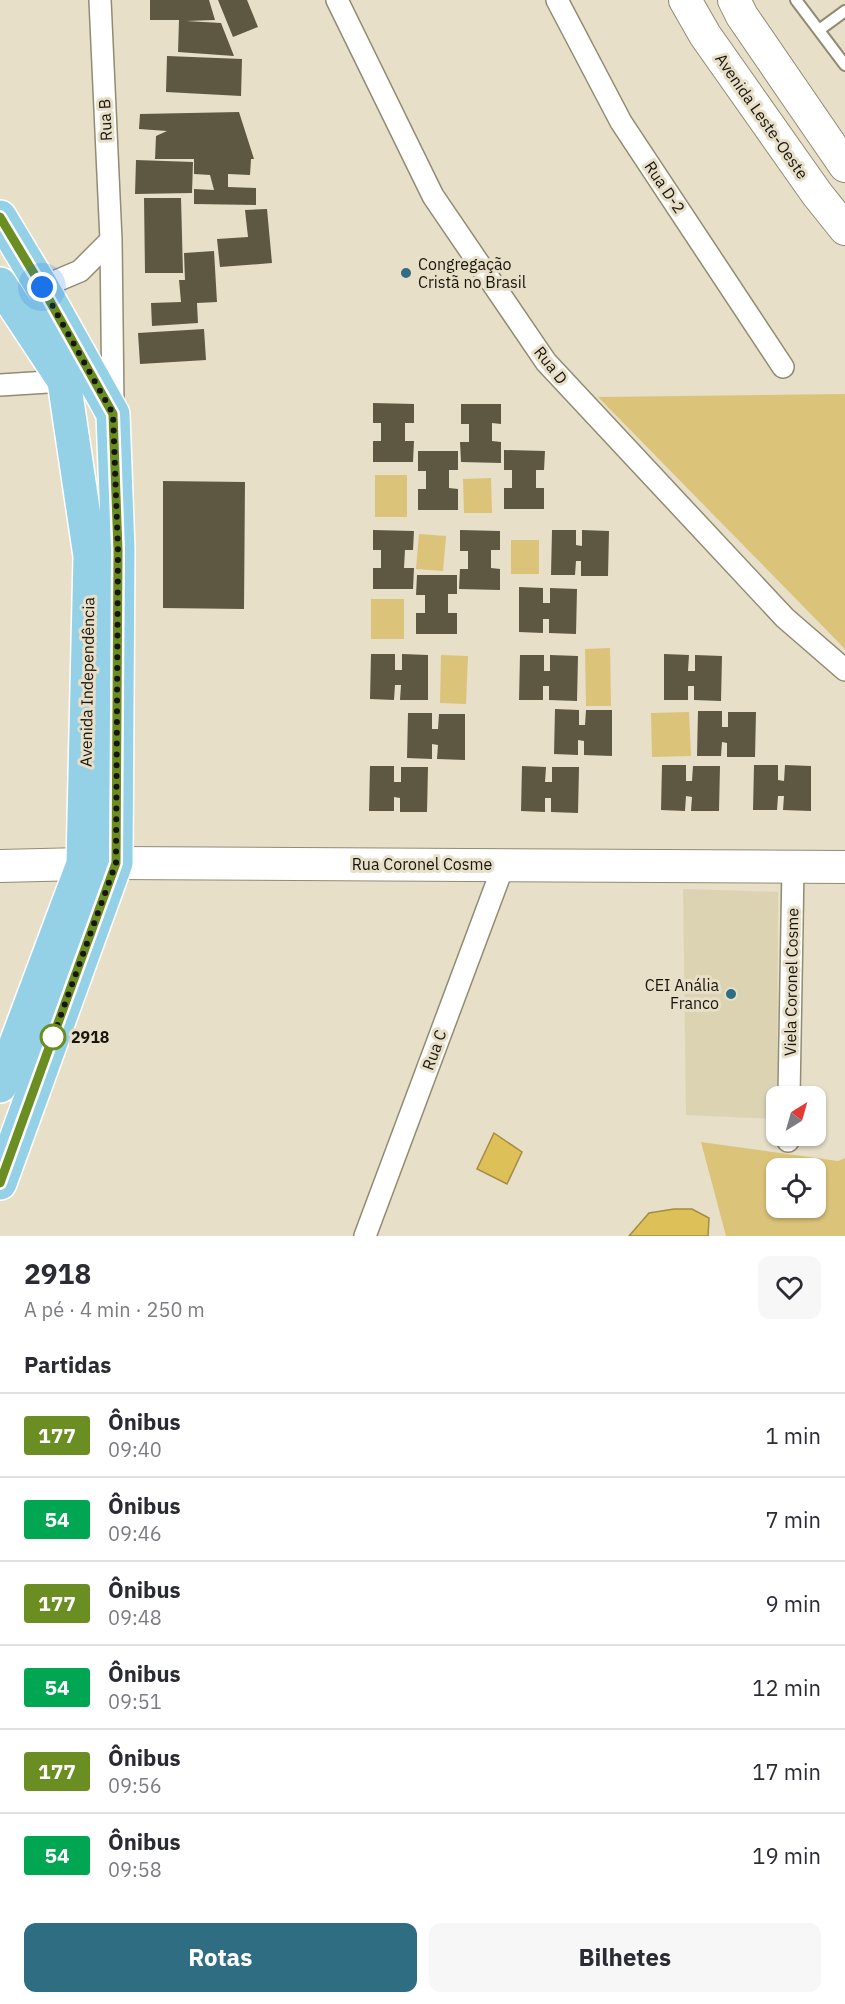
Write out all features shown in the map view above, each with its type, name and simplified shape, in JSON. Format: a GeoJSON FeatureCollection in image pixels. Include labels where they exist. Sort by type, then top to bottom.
{"type":"FeatureCollection","features":[{"type":"Feature","properties":{"kind":"main road","name":"Avenida Independência"},"geometry":{"type":"LineString","coordinates":[[0,217],[113,414],[83,864],[0,1086]]}},
{"type":"Feature","properties":{"kind":"main road","name":"Avenida Independência"},"geometry":{"type":"LineString","coordinates":[[0,284],[64,381],[104,553],[116,863],[0,1183]]}},
{"type":"Feature","properties":{"kind":"street","name":"Rua B"},"geometry":{"type":"LineString","coordinates":[[100,0],[111,240],[113,414]]}},
{"type":"Feature","properties":{"kind":"street","name":"Rua D"},"geometry":{"type":"LineString","coordinates":[[337,0],[433,196],[546,362],[785,618],[845,670]]}},
{"type":"Feature","properties":{"kind":"street","name":"Rua D-2"},"geometry":{"type":"LineString","coordinates":[[557,0],[621,122],[783,367]]}},
{"type":"Feature","properties":{"kind":"street","name":"Avenida Leste-Oeste"},"geometry":{"type":"LineString","coordinates":[[685,0],[705,35],[817,194],[845,229]]}},
{"type":"Feature","properties":{"kind":"street"},"geometry":{"type":"LineString","coordinates":[[734,0],[742,16],[845,166]]}},
{"type":"Feature","properties":{"kind":"street"},"geometry":{"type":"LineString","coordinates":[[42,287],[80,271],[111,240]]}},
{"type":"Feature","properties":{"kind":"street"},"geometry":{"type":"LineString","coordinates":[[0,385],[64,381]]}},
{"type":"Feature","properties":{"kind":"street","name":"Rua Coronel Cosme"},"geometry":{"type":"LineString","coordinates":[[0,866],[116,863],[845,867]]}},
{"type":"Feature","properties":{"kind":"street","name":"Rua C"},"geometry":{"type":"LineString","coordinates":[[365,1236],[504,864]]}},
{"type":"Feature","properties":{"kind":"street","name":"Viela Coronel Cosme"},"geometry":{"type":"LineString","coordinates":[[789,1086],[793,867]]}},
{"type":"Feature","properties":{"kind":"lane"},"geometry":{"type":"LineString","coordinates":[[795,0],[845,65]]}},
{"type":"Feature","properties":{"kind":"lane"},"geometry":{"type":"LineString","coordinates":[[819,30],[845,11]]}},
{"type":"Feature","properties":{"kind":"shaded area"},"geometry":{"type":"Polygon","coordinates":[[[845,394],[845,649],[598,397],[845,394]]]}},
{"type":"Feature","properties":{"kind":"shaded area"},"geometry":{"type":"Polygon","coordinates":[[[375,475],[407,475],[407,517],[375,517],[375,475]]]}},
{"type":"Feature","properties":{"kind":"shaded area"},"geometry":{"type":"Polygon","coordinates":[[[491,478],[492,513],[464,513],[463,479],[491,478]]]}},
{"type":"Feature","properties":{"kind":"shaded area"},"geometry":{"type":"Polygon","coordinates":[[[419,534],[446,536],[443,571],[416,569],[419,534]]]}},
{"type":"Feature","properties":{"kind":"shaded area"},"geometry":{"type":"Polygon","coordinates":[[[511,540],[539,540],[539,574],[511,574],[511,540]]]}},
{"type":"Feature","properties":{"kind":"shaded area"},"geometry":{"type":"Polygon","coordinates":[[[371,599],[404,599],[404,639],[371,639],[371,599]]]}},
{"type":"Feature","properties":{"kind":"shaded area"},"geometry":{"type":"Polygon","coordinates":[[[610,648],[611,706],[586,706],[585,649],[610,648]]]}},
{"type":"Feature","properties":{"kind":"shaded area"},"geometry":{"type":"Polygon","coordinates":[[[441,655],[468,656],[466,704],[440,703],[441,655]]]}},
{"type":"Feature","properties":{"kind":"shaded area"},"geometry":{"type":"Polygon","coordinates":[[[689,712],[691,756],[652,757],[651,713],[689,712]]]}},
{"type":"Feature","properties":{"kind":"shaded area","name":"CEI Anália Franco"},"geometry":{"type":"Polygon","coordinates":[[[683,889],[778,892],[777,1086],[766,1086],[766,1119],[686,1115],[683,889]]]}},
{"type":"Feature","properties":{"kind":"shaded area"},"geometry":{"type":"Polygon","coordinates":[[[494,1133],[522,1152],[507,1184],[477,1169],[494,1133]]]}},
{"type":"Feature","properties":{"kind":"shaded area"},"geometry":{"type":"Polygon","coordinates":[[[701,1142],[816,1158],[766,1158],[766,1218],[826,1218],[826,1159],[838,1161],[845,1158],[845,1236],[726,1236],[701,1142]]]}},
{"type":"Feature","properties":{"kind":"shaded area"},"geometry":{"type":"Polygon","coordinates":[[[692,1209],[709,1218],[708,1236],[629,1236],[649,1213],[692,1209]]]}},
{"type":"Feature","properties":{"kind":"building"},"geometry":{"type":"Polygon","coordinates":[[[150,0],[209,0],[215,20],[186,21],[221,23],[234,56],[178,52],[179,20],[150,20],[150,0]]]}},
{"type":"Feature","properties":{"kind":"building"},"geometry":{"type":"Polygon","coordinates":[[[218,0],[247,0],[258,27],[233,37],[218,0]]]}},
{"type":"Feature","properties":{"kind":"building"},"geometry":{"type":"Polygon","coordinates":[[[167,56],[242,59],[241,96],[166,92],[167,56]]]}},
{"type":"Feature","properties":{"kind":"building"},"geometry":{"type":"Polygon","coordinates":[[[239,112],[254,159],[251,159],[250,175],[228,174],[228,187],[256,188],[256,205],[194,204],[194,189],[214,190],[210,175],[194,174],[194,159],[155,159],[156,136],[167,131],[139,129],[140,114],[239,112]]]}},
{"type":"Feature","properties":{"kind":"building"},"geometry":{"type":"Polygon","coordinates":[[[136,160],[193,162],[192,193],[135,194],[136,160]]]}},
{"type":"Feature","properties":{"kind":"building"},"geometry":{"type":"Polygon","coordinates":[[[144,198],[181,198],[183,273],[145,273],[144,198]]]}},
{"type":"Feature","properties":{"kind":"building"},"geometry":{"type":"Polygon","coordinates":[[[267,209],[272,263],[220,267],[217,239],[248,237],[245,210],[267,209]]]}},
{"type":"Feature","properties":{"kind":"building"},"geometry":{"type":"Polygon","coordinates":[[[214,251],[217,302],[197,303],[198,323],[152,326],[151,303],[181,302],[179,280],[185,280],[184,253],[214,251]]]}},
{"type":"Feature","properties":{"kind":"building"},"geometry":{"type":"Polygon","coordinates":[[[204,329],[206,360],[140,364],[138,333],[204,329]]]}},
{"type":"Feature","properties":{"kind":"building"},"geometry":{"type":"Polygon","coordinates":[[[373,403],[414,404],[414,423],[405,423],[405,441],[414,441],[413,462],[373,462],[373,441],[381,441],[381,423],[373,423],[373,403]]]}},
{"type":"Feature","properties":{"kind":"building"},"geometry":{"type":"Polygon","coordinates":[[[461,404],[501,404],[501,424],[492,423],[492,441],[501,442],[501,463],[461,462],[460,442],[469,442],[469,424],[461,424],[461,404]]]}},
{"type":"Feature","properties":{"kind":"building"},"geometry":{"type":"Polygon","coordinates":[[[504,450],[545,451],[544,470],[536,470],[536,488],[544,488],[544,509],[504,509],[504,488],[512,488],[512,470],[504,470],[504,450]]]}},
{"type":"Feature","properties":{"kind":"building"},"geometry":{"type":"Polygon","coordinates":[[[418,451],[458,451],[458,470],[449,470],[449,488],[458,489],[458,510],[418,510],[418,489],[426,489],[426,471],[418,471],[418,451]]]}},
{"type":"Feature","properties":{"kind":"building"},"geometry":{"type":"Polygon","coordinates":[[[163,481],[245,482],[244,609],[163,608],[163,481]]]}},
{"type":"Feature","properties":{"kind":"building"},"geometry":{"type":"Polygon","coordinates":[[[373,530],[414,531],[413,550],[405,550],[404,568],[414,568],[413,589],[373,589],[373,568],[381,568],[381,550],[373,550],[373,530]]]}},
{"type":"Feature","properties":{"kind":"building"},"geometry":{"type":"Polygon","coordinates":[[[460,530],[500,531],[500,550],[491,550],[491,568],[500,569],[500,590],[459,589],[460,569],[468,569],[468,551],[460,551],[460,530]]]}},
{"type":"Feature","properties":{"kind":"building"},"geometry":{"type":"Polygon","coordinates":[[[552,530],[576,530],[576,545],[582,546],[582,530],[609,531],[608,576],[581,576],[581,561],[576,561],[575,575],[551,575],[552,530]]]}},
{"type":"Feature","properties":{"kind":"building"},"geometry":{"type":"Polygon","coordinates":[[[417,575],[457,575],[457,594],[448,594],[448,613],[457,613],[457,634],[416,634],[416,613],[425,613],[425,595],[416,595],[417,575]]]}},
{"type":"Feature","properties":{"kind":"building"},"geometry":{"type":"Polygon","coordinates":[[[519,587],[543,588],[543,603],[550,603],[550,588],[577,589],[576,634],[549,633],[549,619],[543,619],[543,633],[519,632],[519,587]]]}},
{"type":"Feature","properties":{"kind":"building"},"geometry":{"type":"Polygon","coordinates":[[[371,654],[395,654],[395,670],[402,670],[402,654],[428,655],[428,700],[400,700],[401,685],[395,685],[394,700],[370,699],[371,654]]]}},
{"type":"Feature","properties":{"kind":"building"},"geometry":{"type":"Polygon","coordinates":[[[664,654],[689,655],[688,671],[695,671],[695,655],[722,656],[721,701],[694,700],[694,686],[688,686],[688,700],[664,700],[664,654]]]}},
{"type":"Feature","properties":{"kind":"building"},"geometry":{"type":"Polygon","coordinates":[[[520,655],[544,655],[544,671],[550,671],[550,655],[578,656],[577,701],[549,700],[549,686],[543,686],[543,700],[519,700],[520,655]]]}},
{"type":"Feature","properties":{"kind":"building"},"geometry":{"type":"Polygon","coordinates":[[[555,709],[579,710],[579,725],[585,725],[586,710],[612,710],[612,756],[584,755],[584,741],[578,740],[578,755],[554,754],[555,709]]]}},
{"type":"Feature","properties":{"kind":"building"},"geometry":{"type":"Polygon","coordinates":[[[698,711],[722,711],[722,727],[728,727],[728,712],[756,712],[755,757],[727,757],[727,743],[722,742],[721,756],[697,756],[698,711]]]}},
{"type":"Feature","properties":{"kind":"building"},"geometry":{"type":"Polygon","coordinates":[[[408,713],[432,713],[432,729],[438,729],[439,714],[465,714],[465,760],[437,759],[438,745],[432,744],[432,759],[407,758],[408,713]]]}},
{"type":"Feature","properties":{"kind":"building"},"geometry":{"type":"Polygon","coordinates":[[[662,765],[686,765],[686,781],[692,781],[693,766],[720,766],[719,811],[691,811],[692,797],[686,796],[685,811],[661,810],[662,765]]]}},
{"type":"Feature","properties":{"kind":"building"},"geometry":{"type":"Polygon","coordinates":[[[754,765],[778,765],[778,780],[784,781],[785,765],[811,766],[811,811],[783,810],[784,796],[778,796],[777,810],[753,810],[754,765]]]}},
{"type":"Feature","properties":{"kind":"building"},"geometry":{"type":"Polygon","coordinates":[[[370,766],[394,766],[394,782],[401,782],[401,767],[428,767],[427,812],[400,812],[400,798],[394,797],[394,811],[369,811],[370,766]]]}},
{"type":"Feature","properties":{"kind":"building"},"geometry":{"type":"Polygon","coordinates":[[[522,766],[546,767],[545,782],[552,782],[552,767],[579,767],[578,813],[551,812],[551,798],[545,798],[545,812],[521,811],[522,766]]]}},
{"type":"Feature","properties":{"kind":"bus line","name":"177"},"geometry":{"type":"LineString","coordinates":[[0,217],[113,414],[118,550],[116,863],[0,1183]]}},
{"type":"Feature","properties":{"kind":"place","name":"Congregação Cristã no Brasil"},"geometry":{"type":"Point","coordinates":[406,273]}},
{"type":"Feature","properties":{"kind":"place","name":"CEI Anália Franco"},"geometry":{"type":"Point","coordinates":[731,994]}},
{"type":"Feature","properties":{"kind":"place","name":"2918"},"geometry":{"type":"Point","coordinates":[53,1037]}},
{"type":"Feature","properties":{"kind":"route"},"geometry":{"type":"LineString","coordinates":[[42,287],[113,414],[118,550],[116,863],[53,1037]]}}]}
